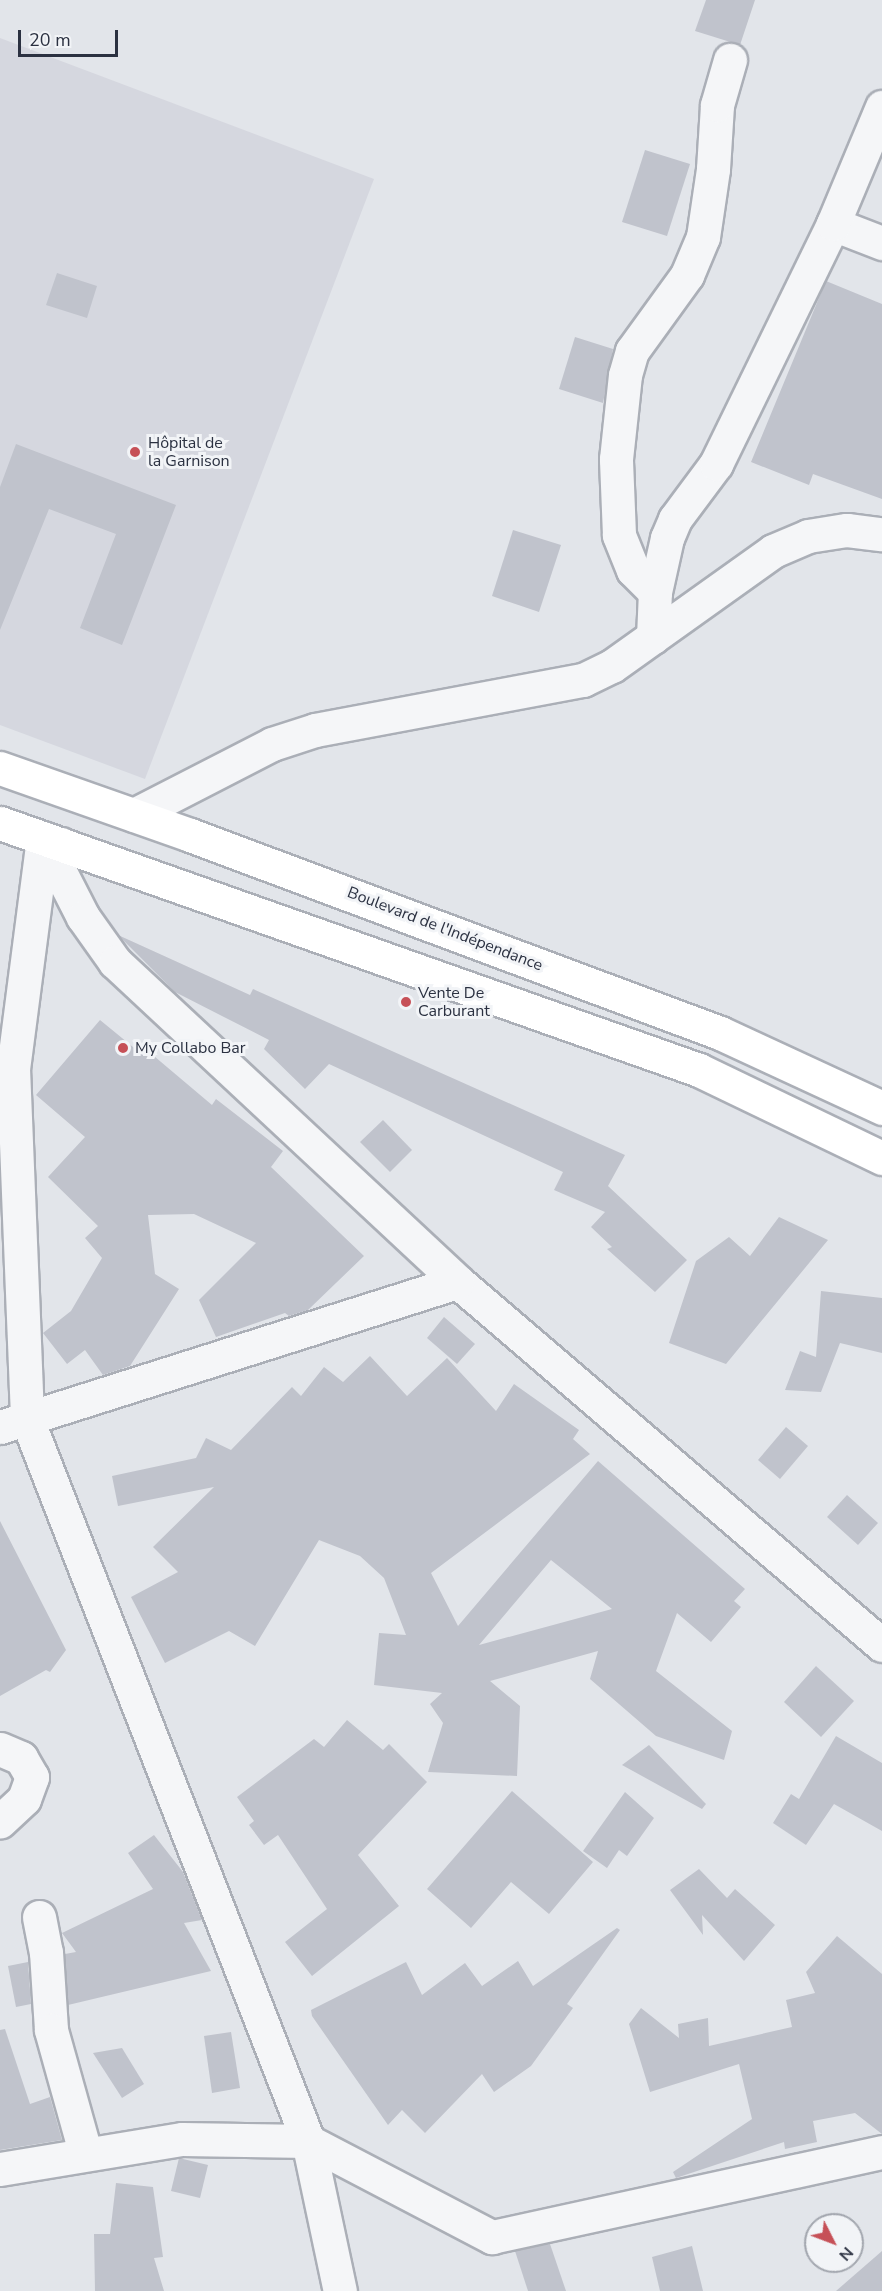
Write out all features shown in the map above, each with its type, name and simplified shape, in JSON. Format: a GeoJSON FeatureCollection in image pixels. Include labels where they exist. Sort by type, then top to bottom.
{"type":"FeatureCollection","features":[{"type":"Feature","properties":{"kind":"main road","name":"Boulevard de l'Indépendance"},"geometry":{"type":"LineString","coordinates":[[0,768],[134,815],[720,1033],[882,1108]]}},
{"type":"Feature","properties":{"kind":"main road"},"geometry":{"type":"LineString","coordinates":[[0,823],[699,1070],[882,1158]]}},
{"type":"Feature","properties":{"kind":"street"},"geometry":{"type":"LineString","coordinates":[[655,592],[633,570],[619,535],[616,459],[625,375],[632,351],[687,275],[703,237],[713,169],[717,105],[730,60]]}},
{"type":"Feature","properties":{"kind":"street"},"geometry":{"type":"LineString","coordinates":[[653,637],[655,592],[661,558],[675,519],[716,464],[833,224],[882,107]]}},
{"type":"Feature","properties":{"kind":"street"},"geometry":{"type":"LineString","coordinates":[[833,224],[882,243]]}},
{"type":"Feature","properties":{"kind":"street"},"geometry":{"type":"LineString","coordinates":[[134,815],[272,744],[315,730],[583,680],[612,666],[729,580],[799,540],[847,530],[882,534]]}},
{"type":"Feature","properties":{"kind":"street"},"geometry":{"type":"LineString","coordinates":[[52,841],[58,868],[83,917],[115,962],[458,1282],[882,1645]]}},
{"type":"Feature","properties":{"kind":"street"},"geometry":{"type":"LineString","coordinates":[[52,841],[13,1068],[14,1423],[308,2141],[340,2291]]}},
{"type":"Feature","properties":{"kind":"street"},"geometry":{"type":"LineString","coordinates":[[14,1423],[458,1282]]}},
{"type":"Feature","properties":{"kind":"street"},"geometry":{"type":"LineString","coordinates":[[0,1749],[21,1758],[32,1778],[24,1799],[0,1821]]}},
{"type":"Feature","properties":{"kind":"street"},"geometry":{"type":"LineString","coordinates":[[39,1917],[46,1952],[51,2030],[85,2152]]}},
{"type":"Feature","properties":{"kind":"street"},"geometry":{"type":"LineString","coordinates":[[0,2169],[85,2152],[182,2139],[308,2141],[492,2237],[882,2152]]}},
{"type":"Feature","properties":{"kind":"shaded area","name":"Hôpital de la Garnison"},"geometry":{"type":"Polygon","coordinates":[[[0,38],[374,179],[145,779],[0,725],[0,38]]]}},
{"type":"Feature","properties":{"kind":"building"},"geometry":{"type":"Polygon","coordinates":[[[706,0],[755,0],[740,45],[695,31],[706,0]]]}},
{"type":"Feature","properties":{"kind":"building"},"geometry":{"type":"Polygon","coordinates":[[[645,150],[690,164],[667,236],[622,222],[645,150]]]}},
{"type":"Feature","properties":{"kind":"building"},"geometry":{"type":"Polygon","coordinates":[[[57,273],[97,286],[87,318],[46,305],[57,273]]]}},
{"type":"Feature","properties":{"kind":"building"},"geometry":{"type":"Polygon","coordinates":[[[826,281],[882,304],[882,499],[813,474],[809,485],[751,462],[826,281]]]}},
{"type":"Feature","properties":{"kind":"building"},"geometry":{"type":"Polygon","coordinates":[[[575,337],[613,349],[603,403],[559,389],[575,337]]]}},
{"type":"Feature","properties":{"kind":"building"},"geometry":{"type":"Polygon","coordinates":[[[16,444],[176,505],[122,645],[80,628],[116,534],[49,509],[0,630],[0,487],[16,444]]]}},
{"type":"Feature","properties":{"kind":"building"},"geometry":{"type":"Polygon","coordinates":[[[513,530],[561,545],[539,612],[492,596],[513,530]]]}},
{"type":"Feature","properties":{"kind":"building"},"geometry":{"type":"Polygon","coordinates":[[[118,935],[250,995],[253,989],[625,1155],[608,1186],[687,1260],[655,1292],[607,1249],[612,1247],[591,1227],[605,1212],[554,1190],[563,1172],[329,1064],[305,1089],[264,1049],[269,1040],[175,992],[118,935]]]}},
{"type":"Feature","properties":{"kind":"building"},"geometry":{"type":"Polygon","coordinates":[[[100,1020],[144,1056],[148,1051],[212,1105],[216,1099],[283,1151],[271,1167],[364,1256],[308,1310],[289,1316],[285,1313],[216,1337],[199,1300],[256,1243],[194,1214],[148,1215],[155,1274],[179,1289],[130,1366],[103,1375],[85,1350],[67,1364],[43,1333],[71,1311],[102,1258],[85,1238],[98,1226],[48,1177],[85,1137],[36,1095],[100,1020]]]}},
{"type":"Feature","properties":{"kind":"building"},"geometry":{"type":"Polygon","coordinates":[[[383,1120],[412,1150],[390,1172],[360,1142],[383,1120]]]}},
{"type":"Feature","properties":{"kind":"building"},"geometry":{"type":"Polygon","coordinates":[[[779,1217],[828,1240],[726,1364],[669,1343],[696,1261],[729,1237],[750,1256],[779,1217]]]}},
{"type":"Feature","properties":{"kind":"building"},"geometry":{"type":"Polygon","coordinates":[[[821,1291],[882,1298],[882,1353],[840,1343],[821,1392],[785,1390],[800,1351],[816,1357],[821,1291]]]}},
{"type":"Feature","properties":{"kind":"building"},"geometry":{"type":"Polygon","coordinates":[[[444,1317],[475,1344],[457,1364],[427,1338],[444,1317]]]}},
{"type":"Feature","properties":{"kind":"building"},"geometry":{"type":"Polygon","coordinates":[[[370,1356],[407,1396],[447,1358],[496,1411],[514,1384],[579,1430],[573,1439],[590,1454],[431,1573],[458,1626],[598,1461],[745,1589],[734,1601],[741,1607],[711,1642],[677,1613],[656,1671],[732,1731],[724,1760],[656,1736],[590,1679],[598,1651],[490,1681],[520,1706],[517,1776],[428,1772],[443,1723],[430,1704],[442,1693],[374,1685],[379,1633],[406,1635],[384,1578],[360,1556],[319,1540],[255,1646],[229,1631],[165,1663],[131,1597],[178,1572],[153,1547],[214,1487],[118,1506],[112,1476],[196,1458],[206,1438],[231,1450],[292,1387],[301,1396],[324,1367],[343,1382],[370,1356]],[[551,1560],[479,1645],[612,1609],[551,1560]]]}},
{"type":"Feature","properties":{"kind":"building"},"geometry":{"type":"Polygon","coordinates":[[[786,1427],[808,1446],[780,1479],[758,1460],[786,1427]]]}},
{"type":"Feature","properties":{"kind":"building"},"geometry":{"type":"Polygon","coordinates":[[[847,1495],[878,1523],[858,1545],[827,1517],[847,1495]]]}},
{"type":"Feature","properties":{"kind":"building"},"geometry":{"type":"Polygon","coordinates":[[[0,1521],[66,1650],[50,1672],[46,1670],[0,1696],[0,1521]]]}},
{"type":"Feature","properties":{"kind":"building"},"geometry":{"type":"Polygon","coordinates":[[[816,1666],[854,1701],[821,1737],[784,1702],[816,1666]]]}},
{"type":"Feature","properties":{"kind":"building"},"geometry":{"type":"Polygon","coordinates":[[[347,1720],[383,1750],[389,1744],[427,1782],[358,1855],[399,1906],[312,1976],[285,1942],[327,1909],[278,1835],[264,1845],[249,1825],[254,1821],[237,1797],[314,1739],[324,1747],[347,1720]]]}},
{"type":"Feature","properties":{"kind":"building"},"geometry":{"type":"Polygon","coordinates":[[[836,1736],[882,1763],[882,1831],[834,1804],[806,1845],[773,1823],[791,1794],[799,1799],[836,1736]]]}},
{"type":"Feature","properties":{"kind":"building"},"geometry":{"type":"Polygon","coordinates":[[[649,1745],[706,1804],[702,1809],[622,1765],[649,1745]]]}},
{"type":"Feature","properties":{"kind":"building"},"geometry":{"type":"Polygon","coordinates":[[[512,1791],[593,1862],[549,1914],[511,1882],[471,1928],[427,1889],[512,1791]]]}},
{"type":"Feature","properties":{"kind":"building"},"geometry":{"type":"Polygon","coordinates":[[[625,1792],[654,1818],[627,1856],[619,1850],[607,1868],[583,1851],[625,1792]]]}},
{"type":"Feature","properties":{"kind":"building"},"geometry":{"type":"Polygon","coordinates":[[[154,1835],[183,1872],[202,1920],[184,1923],[211,1971],[68,2005],[65,1954],[76,1952],[62,1933],[153,1889],[128,1853],[154,1835]]]}},
{"type":"Feature","properties":{"kind":"building"},"geometry":{"type":"Polygon","coordinates":[[[699,1869],[727,1898],[735,1889],[775,1925],[744,1961],[702,1915],[703,1935],[670,1890],[699,1869]]]}},
{"type":"Feature","properties":{"kind":"building"},"geometry":{"type":"Polygon","coordinates":[[[617,1928],[620,1930],[567,2004],[573,2008],[531,2066],[494,2092],[482,2074],[425,2133],[402,2110],[388,2125],[312,2016],[311,2010],[406,1962],[422,1995],[465,1963],[482,1986],[518,1961],[533,1986],[617,1928]]]}},
{"type":"Feature","properties":{"kind":"building"},"geometry":{"type":"Polygon","coordinates":[[[837,1936],[882,1974],[882,2134],[855,2113],[813,2121],[817,2142],[785,2149],[784,2142],[676,2178],[673,2172],[752,2119],[739,2064],[650,2092],[629,2024],[641,2008],[679,2038],[678,2024],[708,2018],[709,2046],[792,2027],[786,2000],[815,1993],[806,1972],[837,1936]]]}},
{"type":"Feature","properties":{"kind":"building"},"geometry":{"type":"Polygon","coordinates":[[[28,1962],[31,2004],[16,2007],[8,1966],[28,1962]]]}},
{"type":"Feature","properties":{"kind":"building"},"geometry":{"type":"Polygon","coordinates":[[[5,2029],[30,2104],[50,2097],[62,2140],[0,2150],[0,2030],[5,2029]]]}},
{"type":"Feature","properties":{"kind":"building"},"geometry":{"type":"Polygon","coordinates":[[[231,2032],[240,2088],[212,2093],[204,2036],[231,2032]]]}},
{"type":"Feature","properties":{"kind":"building"},"geometry":{"type":"Polygon","coordinates":[[[122,2048],[144,2084],[122,2098],[93,2053],[122,2048]]]}},
{"type":"Feature","properties":{"kind":"building"},"geometry":{"type":"Polygon","coordinates":[[[179,2158],[208,2165],[200,2198],[171,2191],[179,2158]]]}},
{"type":"Feature","properties":{"kind":"building"},"geometry":{"type":"Polygon","coordinates":[[[116,2183],[153,2187],[163,2257],[154,2258],[164,2291],[95,2291],[94,2234],[110,2234],[116,2183]]]}},
{"type":"Feature","properties":{"kind":"building"},"geometry":{"type":"Polygon","coordinates":[[[550,2244],[566,2291],[528,2291],[515,2251],[550,2244]]]}},
{"type":"Feature","properties":{"kind":"building"},"geometry":{"type":"Polygon","coordinates":[[[692,2246],[703,2291],[660,2291],[652,2257],[692,2246]]]}},
{"type":"Feature","properties":{"kind":"building"},"geometry":{"type":"Polygon","coordinates":[[[882,2251],[882,2291],[836,2291],[857,2273],[864,2273],[864,2267],[882,2251]]]}},
{"type":"Feature","properties":{"kind":"place","name":"Hôpital de la Garnison"},"geometry":{"type":"Point","coordinates":[135,452]}},
{"type":"Feature","properties":{"kind":"place","name":"Vente De Carburant"},"geometry":{"type":"Point","coordinates":[406,1002]}},
{"type":"Feature","properties":{"kind":"place","name":"My Collabo Bar"},"geometry":{"type":"Point","coordinates":[123,1048]}}]}
